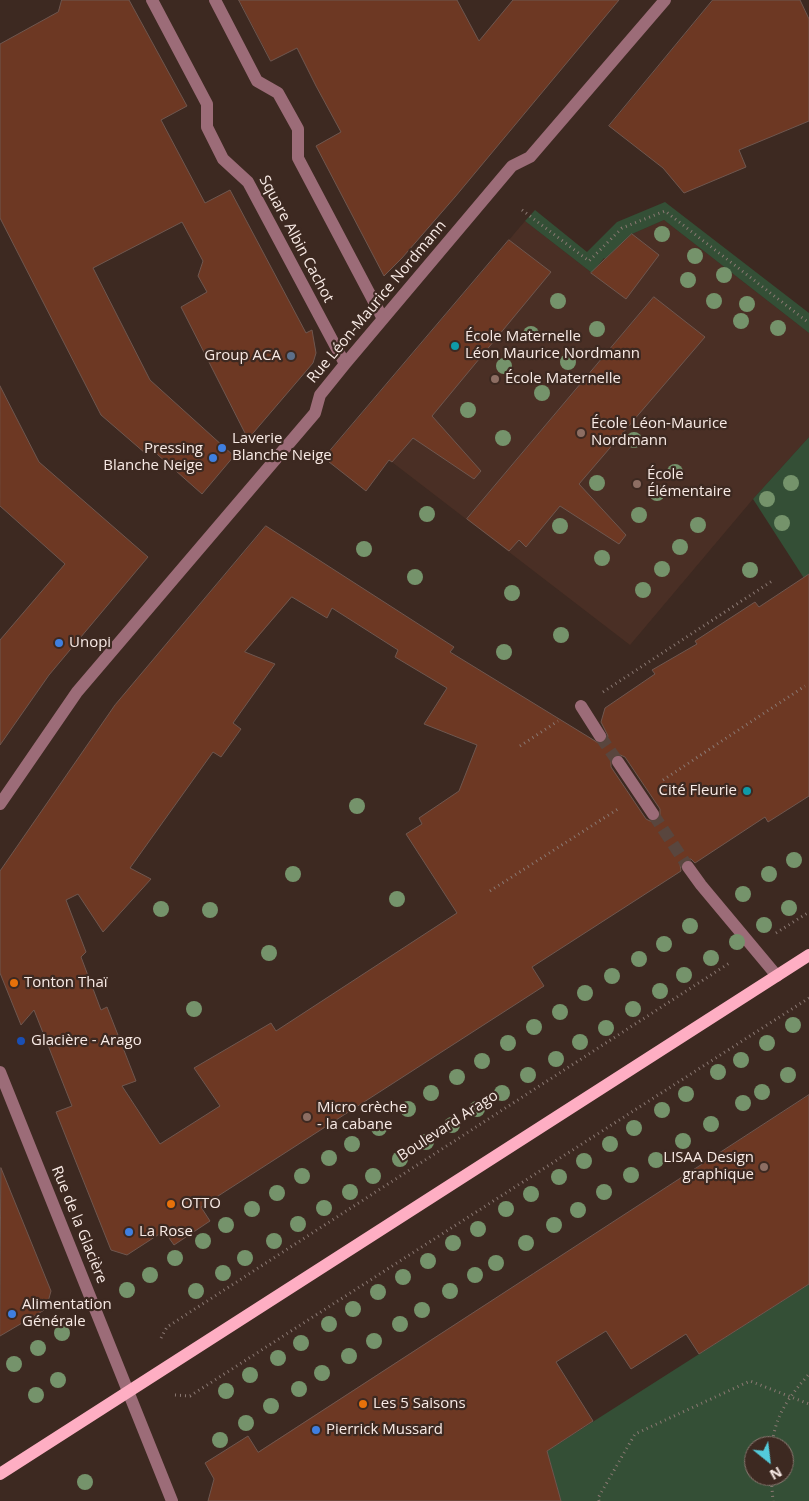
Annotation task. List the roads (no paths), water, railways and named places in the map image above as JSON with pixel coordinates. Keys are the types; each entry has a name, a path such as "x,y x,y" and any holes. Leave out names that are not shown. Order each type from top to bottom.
{"main road":[{"path":"0,1474 809,955"}],"street":[{"name":"Square Albin Cachot","path":"152,0 207,104 207,126 223,159 248,182 345,364"},
{"path":"215,0 257,81 278,93 298,130 298,158 382,319"},
{"name":"Rue Léon-Maurice Nordmann","path":"0,804 77,692 315,413 320,395 382,319 512,166 530,157 665,0"},
{"path":"580,706 600,736"},
{"path":"618,762 653,814"},
{"path":"688,867 777,976"},
{"name":"Rue de la Glacière","path":"0,1072 172,1501"}],"tunnel":[{"path":"600,736 618,762"},
{"path":"653,814 688,867"}],"place":[{"name":"École Maternelle Léon Maurice Nordmann","path":"455,346"},
{"name":"Group ACA","path":"291,356"},
{"name":"École Maternelle","path":"495,379"},
{"name":"École Léon-Maurice Nordmann","path":"581,433"},
{"name":"Laverie Blanche Neige","path":"222,448"},
{"name":"Pressing Blanche Neige","path":"213,458"},
{"name":"École Élémentaire","path":"637,484"},
{"name":"Unopi","path":"59,643"},
{"name":"Cité Fleurie","path":"747,791"},
{"name":"Tonton Thaï","path":"14,983"},
{"name":"Glacière - Arago","path":"21,1041"},
{"name":"Micro crèche - la cabane","path":"307,1117"},
{"name":"LISAA Design graphique","path":"764,1167"},
{"name":"OTTO","path":"171,1204"},
{"name":"La Rose","path":"129,1232"},
{"name":"Alimentation Générale","path":"12,1314"},
{"name":"Les 5 Saisons","path":"363,1404"},
{"name":"Pierrick Mussard","path":"316,1430"}]}
